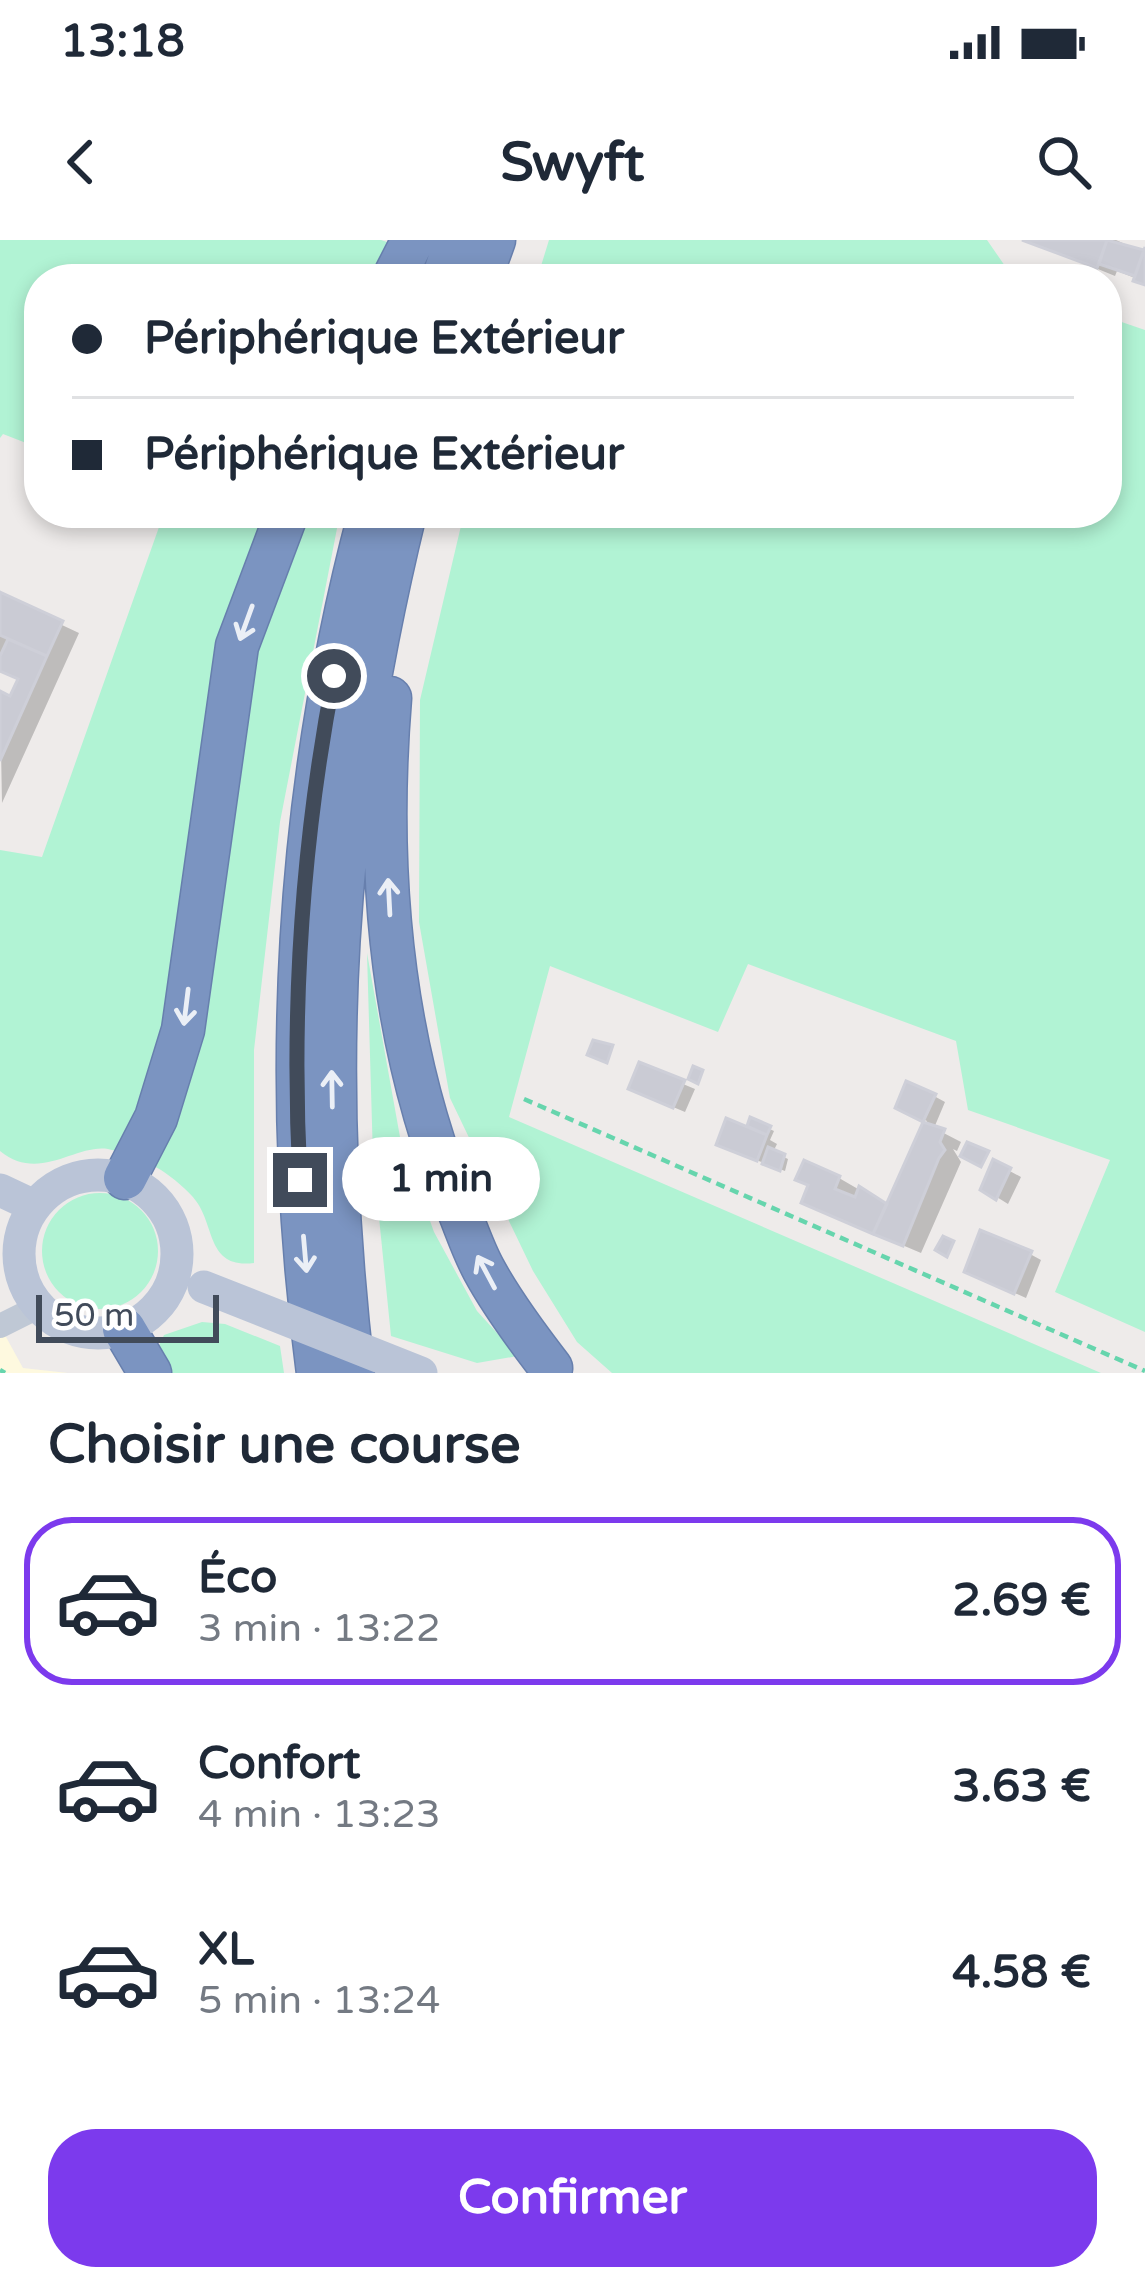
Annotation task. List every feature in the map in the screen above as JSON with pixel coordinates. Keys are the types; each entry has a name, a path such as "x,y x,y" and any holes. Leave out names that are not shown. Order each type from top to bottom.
{"highway":[{"path":"125,1178 156,1118 183,1030 237,646 281,528"},
{"path":"318,1373 298,1147 299,968 324,730 366,528"},
{"path":"353,1373 334,1150 333,992 349,806 401,528"},
{"path":"388,582 401,621 386,749 390,928 399,1006 434,1151 482,1267 553,1372"},
{"path":"124,1329 150,1373"}],"street":[{"path":"190,1281 124,1329 101,1334 78,1331 56,1322 38,1307 24,1283 18,1257 22,1230 34,1206 53,1188 77,1177 125,1178 150,1194 167,1214 190,1281 421,1373"},
{"path":"0,1190 34,1206"},
{"path":"0,1326 38,1307"}],"path":[{"path":"524,1099 1145,1371"}],"shaded area":[{"path":"0,1326 23,1368 68,1373 0,1373"}],"green space":[{"path":"0,240 381,240 423,254 419,264 24,264 24,442 3,434 0,438"},
{"path":"549,240 987,240 1004,264 542,264"},
{"path":"1122,322 1145,330 1145,1332 1055,1292 1110,1160 968,1110 956,1041 748,964 718,1032 550,966 509,1117 1101,1373 612,1373 577,1342 533,1271 450,1098 419,922 420,700 460,528 1122,528"},
{"path":"159,528 337,528 280,822 254,1050 254,1263 239,1263 220,1253 193,1197 142,1161 114,1150 95,1149 29,1163 0,1151 0,850 42,857"},
{"path":"367,953 400,1137 434,1232 477,1311 518,1356 477,1363 391,1336 373,1158"},
{"path":"100,1193 122,1197 141,1210 154,1229 158,1251 154,1273 141,1292 122,1305 100,1309 78,1305 59,1292 46,1273 42,1251 46,1229 59,1210 78,1197"},
{"path":"202,1322 225,1324 280,1346 284,1373 172,1373 158,1348 164,1335"}],"building":[{"path":"1022,240 1107,240 1098,264 1086,264"},
{"path":"1107,240 1144,250 1135,276 1122,272 1122,264 1099,264"},
{"path":"1145,247 1145,285 1133,281"},
{"path":"0,592 63,621 47,656 0,635"},
{"path":"8,639 47,656 0,761 0,691 10,696 18,679 0,671 0,656"},
{"path":"593,1040 613,1045 607,1063 587,1055"},
{"path":"639,1062 685,1080 673,1108 628,1089"},
{"path":"693,1066 703,1070 698,1084 688,1079"},
{"path":"906,1081 936,1094 923,1122 895,1108"},
{"path":"750,1117 771,1126 767,1135 747,1126"},
{"path":"726,1118 767,1135 757,1161 716,1145"},
{"path":"923,1122 945,1129 940,1142 945,1150 903,1246 873,1234"},
{"path":"967,1142 989,1151 981,1167 960,1156"},
{"path":"768,1147 785,1154 780,1171 762,1164"},
{"path":"993,1159 1011,1168 996,1200 980,1190"},
{"path":"804,1160 840,1176 835,1189 855,1197 859,1186 887,1204 873,1234 801,1203 808,1185 795,1180"},
{"path":"980,1230 1032,1251 1014,1294 964,1272"},
{"path":"943,1236 954,1241 947,1257 935,1250"}],"route":[{"path":"300,1180 299,968 314,799 334,676"}]}
